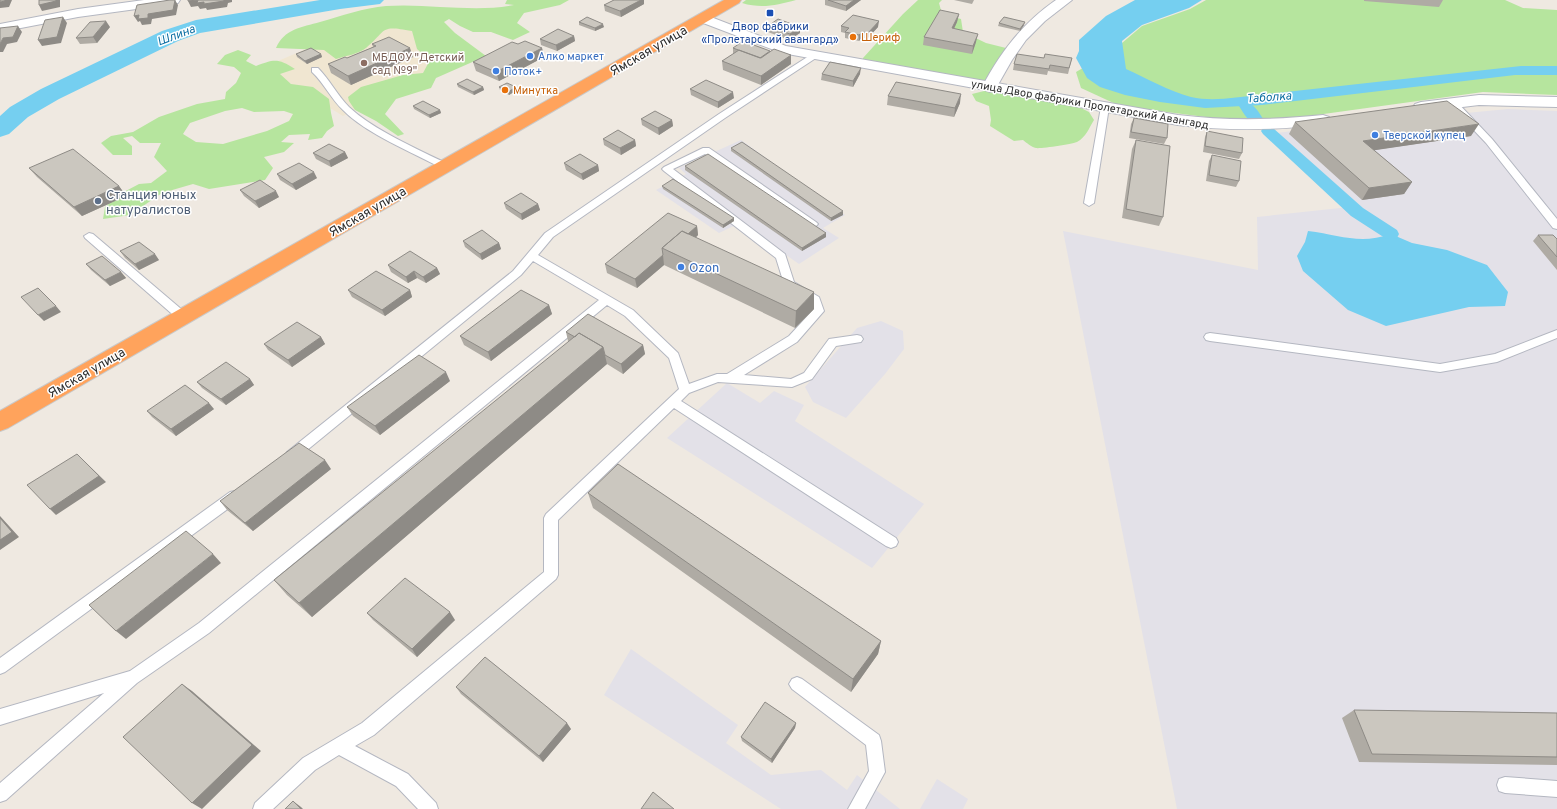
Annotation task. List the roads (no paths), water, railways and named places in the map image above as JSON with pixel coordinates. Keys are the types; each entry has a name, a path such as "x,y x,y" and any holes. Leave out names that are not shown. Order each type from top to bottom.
{"highway":[{"name":"Ямская улица","path":"0,422 734,0"}],"street":[{"path":"0,28 78,14 173,0"},
{"path":"990,87 1015,42 1034,24 1065,0"},
{"name":"улица Двор фабрики Пролетарский Авангард","path":"703,18 782,49 815,56 1212,125 1280,125 1338,118"},
{"path":"1407,109 1452,102 1501,100 1557,102"}],"lane":[{"path":"282,462 517,273 548,235 690,138 815,56"},
{"path":"315,70 350,112 394,140 446,166"},
{"path":"1452,102 1489,141 1557,226"},
{"path":"1089,203 1105,107"},
{"path":"690,138 813,224"},
{"path":"706,150 667,169 781,256 789,284 815,300 819,311 793,339 730,379"},
{"path":"89,236 183,317"},
{"path":"532,256 629,313 674,356 685,390"},
{"path":"0,794 134,677 204,628 606,300"},
{"path":"1210,337 1440,368 1497,358 1557,334"},
{"path":"260,809 309,764 368,729 551,575 551,518 685,390 717,378 792,383 808,376 833,342 857,340"},
{"path":"674,402 891,542"},
{"path":"0,667 244,490"},
{"path":"0,717 134,677"},
{"path":"797,684 873,741 878,772 856,809"},
{"path":"339,746 402,780 430,809"},
{"path":"1505,785 1557,789"}],"water":[{"name":"Таболка","path":"1135,0 1202,0 1189,8 1142,25 1122,41 1126,69 1167,88 1191,97 1208,99 1234,98 1521,66 1557,66 1557,75 1515,75 1262,105 1205,108 1160,102 1125,95 1100,87 1087,78 1076,58 1079,51 1079,40 1106,16"},
{"path":"1308,231 1360,239 1369,239 1391,234 1412,243 1447,250 1487,265 1508,292 1505,306 1469,307 1386,326 1348,310 1303,271 1297,256 1305,242"}],"waterway":[{"name":"Шлина","path":"0,129 19,112 50,94 170,36 196,27 340,3 373,0"},
{"name":"Таболка","path":"1246,106 1256,119"},
{"path":"1268,131 1357,212 1391,234"}],"place":[{"name":"Двор фабрики «Пролетарский авангард»","path":"770,13"},
{"name":"Шериф","path":"853,37"},
{"name":"Алко маркет","path":"530,56"},
{"name":"МБДОУ \"Детский сад №9\"","path":"364,63"},
{"name":"Поток+","path":"496,71"},
{"name":"Минутка","path":"505,90"},
{"name":"Тверской купец","path":"1375,135"},
{"name":"Станция юных натуралистов","path":"98,201"},
{"name":"Ozon","path":"681,267"}]}
